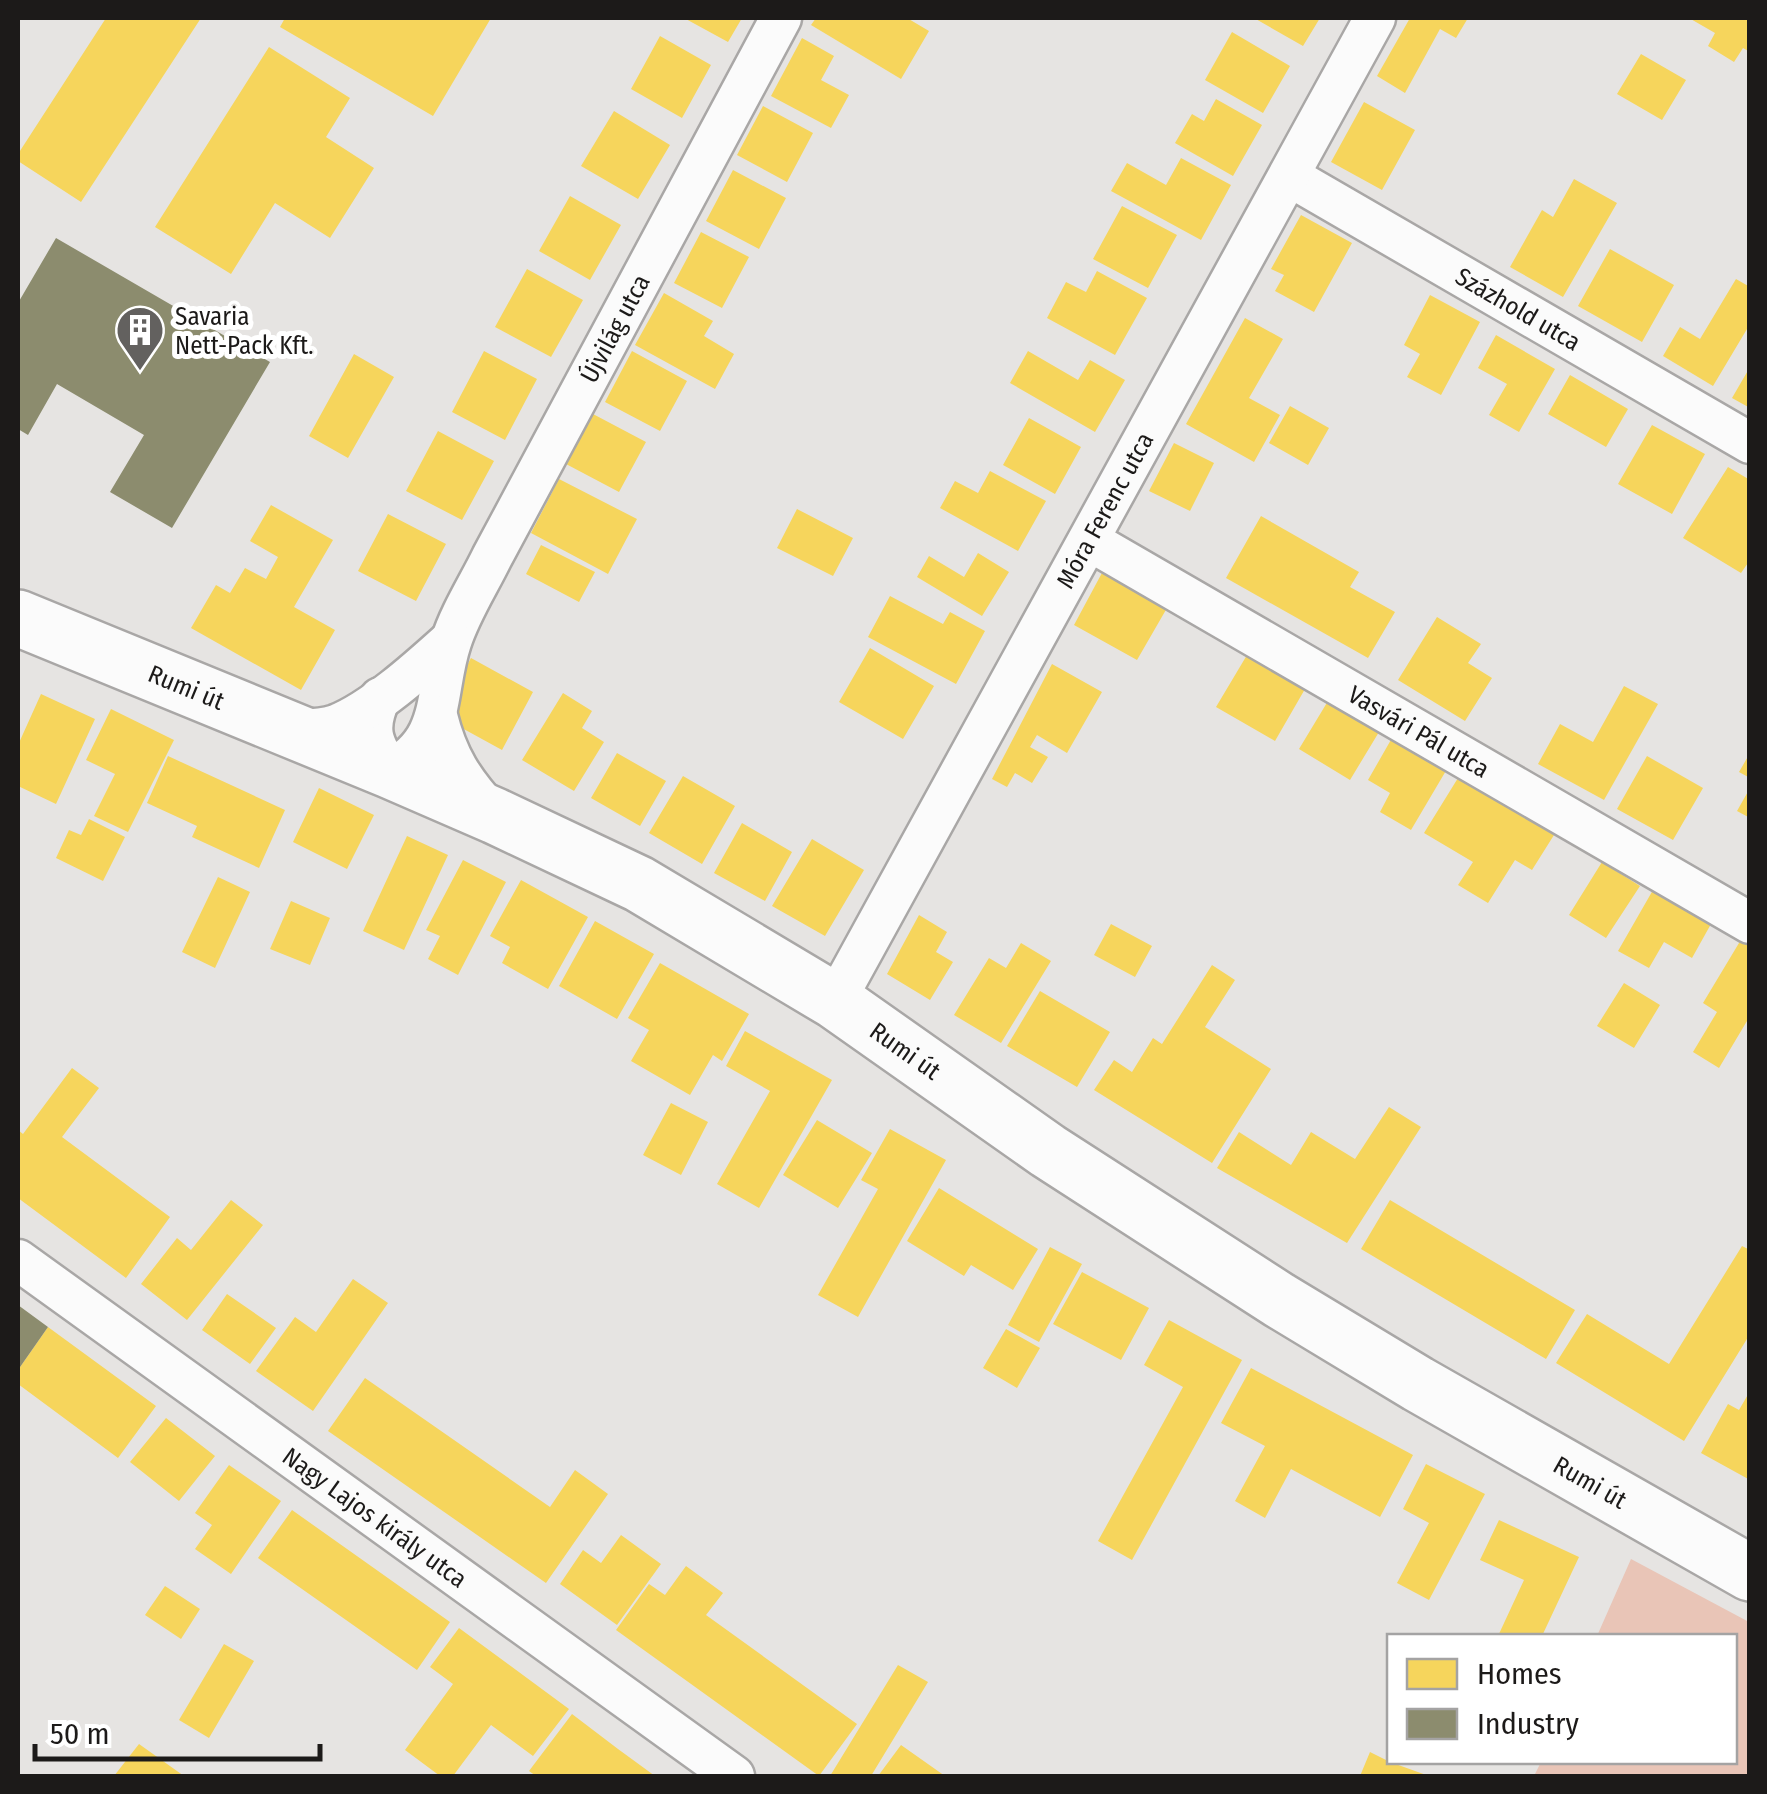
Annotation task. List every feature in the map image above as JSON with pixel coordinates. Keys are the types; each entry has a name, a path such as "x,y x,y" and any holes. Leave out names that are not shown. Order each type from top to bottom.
{"street":[{"name":"Újvilág utca","path":"389,770 406,762 429,735 437,716 451,640 492,556 781,18"},
{"name":"Móra Ferenc utca","path":"835,1001 1375,18"},
{"name":"Százhold utca","path":"1289,176 1750,442"},
{"name":"Vasvári Pál utca","path":"1090,540 1750,922"},
{"name":"Rumi út","path":"18,618 389,770 640,884 835,1001 1048,1152 1280,1300 1418,1384 1750,1572"},
{"name":"Újvilág utca","path":"285,728 311,730 356,715 451,640"},
{"path":"380,698 371,733 389,770"},
{"name":"Újvilág utca","path":"437,716 454,764 495,816"},
{"name":"Nagy Lajos király utca","path":"18,1260 734,1776"}],"shaded area":[{"path":"1631,1559 1749,1622 1749,1776 1534,1776 1540,1764 1737,1764 1737,1634 1598,1634"}],"building: Homes":[{"path":"106,18 201,18 81,202 18,161 18,154"},
{"path":"285,18 491,18 433,116 280,27"},
{"path":"684,18 742,18 728,42"},
{"path":"816,18 907,18 929,31 901,79 811,25"},
{"path":"1254,18 1320,18 1303,46"},
{"path":"1410,18 1468,18 1456,38 1440,29 1405,93 1377,76"},
{"path":"1689,18 1750,18 1750,52 1743,48 1734,62 1708,46 1715,33"},
{"path":"1232,32 1290,66 1263,113 1205,80"},
{"path":"660,36 711,65 682,118 631,89"},
{"path":"802,38 834,56 821,80 849,95 831,128 771,96"},
{"path":"269,47 350,98 326,137 374,168 330,238 275,203 231,274 155,227"},
{"path":"1641,54 1686,80 1662,120 1617,94"},
{"path":"1216,99 1262,125 1233,176 1175,143 1192,114 1204,121"},
{"path":"1364,102 1415,130 1382,190 1331,162"},
{"path":"763,106 813,133 787,182 737,155"},
{"path":"614,111 670,145 638,199 581,166"},
{"path":"1181,158 1231,185 1201,240 1111,191 1127,163 1166,185"},
{"path":"733,170 786,198 759,249 706,221"},
{"path":"1574,179 1617,203 1563,297 1510,267 1542,210 1553,217"},
{"path":"570,196 621,225 590,280 539,251"},
{"path":"1122,206 1177,235 1148,288 1093,259"},
{"path":"1301,215 1352,243 1314,312 1275,291 1284,275 1271,269"},
{"path":"701,232 749,257 722,308 674,283"},
{"path":"1610,249 1674,285 1642,342 1578,306"},
{"path":"527,269 583,300 551,357 495,327"},
{"path":"1097,271 1147,298 1115,355 1047,318 1066,282 1086,292"},
{"path":"1736,279 1750,287 1750,324 1713,386 1663,356 1680,327 1700,339"},
{"path":"664,293 713,321 704,336 734,354 715,389 635,345"},
{"path":"1430,295 1480,322 1441,395 1407,377 1420,354 1404,345"},
{"path":"1245,318 1283,339 1249,398 1280,415 1254,462 1186,424"},
{"path":"1496,335 1555,369 1519,432 1489,415 1507,384 1478,368"},
{"path":"484,351 537,379 505,440 452,412"},
{"path":"632,351 687,381 660,431 605,402"},
{"path":"1028,351 1078,380 1090,360 1125,380 1095,432 1010,383"},
{"path":"354,354 394,377 348,458 309,436"},
{"path":"1750,367 1750,408 1732,398"},
{"path":"1570,375 1628,409 1606,447 1548,414"},
{"path":"1290,406 1329,428 1308,465 1269,443"},
{"path":"593,414 646,442 619,492 566,464"},
{"path":"1029,418 1081,447 1055,494 1003,465"},
{"path":"1652,425 1705,454 1672,514 1618,484"},
{"path":"438,431 494,461 462,520 406,491"},
{"path":"1174,443 1214,463 1190,511 1149,491"},
{"path":"1728,467 1750,480 1750,560 1741,573 1683,538"},
{"path":"990,471 1046,501 1018,551 940,508 955,481 978,493"},
{"path":"559,479 637,519 608,574 531,533"},
{"path":"271,505 333,540 294,607 335,630 301,690 191,628 216,585 230,593 245,568 266,579 278,557 250,541"},
{"path":"797,509 853,538 833,576 777,548"},
{"path":"388,514 446,544 416,601 358,571"},
{"path":"1261,516 1359,572 1350,587 1395,612 1368,658 1226,578"},
{"path":"541,545 595,572 579,602 526,574"},
{"path":"978,553 1009,572 982,616 917,577 929,556 964,577"},
{"path":"1103,571 1167,608 1137,660 1074,625"},
{"path":"890,596 943,624 950,612 985,631 956,684 868,637"},
{"path":"1437,617 1481,644 1468,663 1492,678 1465,721 1398,680"},
{"path":"870,648 934,686 903,739 839,702"},
{"path":"1247,655 1305,689 1275,741 1216,707"},
{"path":"471,658 533,692 502,750 440,716"},
{"path":"1052,664 1102,692 1067,753 1037,735 1030,747 1048,757 1032,783 1015,773 1007,787 992,779"},
{"path":"1624,686 1658,704 1604,800 1538,764 1560,724 1593,742"},
{"path":"563,693 592,711 582,728 604,742 574,791 522,760"},
{"path":"41,694 95,719 56,804 18,786 18,745"},
{"path":"1328,701 1379,732 1350,780 1299,749"},
{"path":"111,709 174,740 128,832 94,816 115,774 86,760"},
{"path":"1392,738 1447,769 1411,830 1380,812 1390,793 1368,780"},
{"path":"617,753 666,781 640,826 591,798"},
{"path":"1750,753 1750,778 1739,772"},
{"path":"168,756 285,810 259,868 192,837 197,826 147,803"},
{"path":"1647,756 1703,788 1673,840 1617,809"},
{"path":"683,776 735,806 702,864 649,833"},
{"path":"1458,778 1554,835 1532,870 1515,860 1488,903 1458,885 1473,862 1424,833"},
{"path":"319,788 374,815 347,869 293,842"},
{"path":"1750,788 1750,818 1737,811"},
{"path":"89,819 125,837 103,881 56,858 69,830 81,835"},
{"path":"742,823 792,852 765,901 714,873"},
{"path":"407,836 448,855 404,950 363,931"},
{"path":"812,839 864,870 825,936 772,906"},
{"path":"463,860 506,882 458,975 428,959 440,936 426,930"},
{"path":"1602,862 1640,886 1606,938 1569,915"},
{"path":"218,877 250,892 215,968 182,952"},
{"path":"521,880 588,917 548,989 502,963 510,947 490,936"},
{"path":"1653,890 1711,924 1692,958 1664,942 1649,968 1618,951"},
{"path":"291,901 330,918 310,965 270,949"},
{"path":"919,915 947,932 936,952 953,962 930,1000 887,974"},
{"path":"595,921 654,954 617,1019 559,986"},
{"path":"1111,924 1152,946 1135,977 1094,955"},
{"path":"1742,938 1750,943 1750,1016 1719,1068 1693,1052 1717,1012 1703,1003"},
{"path":"1021,943 1051,961 1001,1043 954,1015 989,958 1006,968"},
{"path":"660,963 749,1014 722,1061 713,1055 690,1095 631,1061 649,1030 628,1018"},
{"path":"1212,965 1235,980 1205,1027 1271,1069 1212,1163 1094,1090 1114,1060 1132,1072 1153,1038 1162,1044"},
{"path":"1624,983 1660,1005 1634,1048 1597,1026"},
{"path":"1040,991 1110,1032 1077,1087 1007,1046"},
{"path":"745,1031 832,1080 759,1208 717,1184 770,1091 726,1066"},
{"path":"72,1068 99,1088 62,1137 170,1217 126,1278 18,1198 18,1130 23,1134"},
{"path":"671,1103 708,1122 681,1175 643,1155"},
{"path":"1389,1107 1421,1127 1347,1243 1217,1168 1239,1132 1291,1165 1311,1132 1355,1159"},
{"path":"817,1120 872,1153 838,1208 783,1175"},
{"path":"890,1129 946,1160 858,1317 818,1295 878,1189 861,1180"},
{"path":"939,1188 1038,1249 1013,1290 971,1265 964,1276 907,1241"},
{"path":"231,1200 263,1225 187,1320 141,1284 177,1238 191,1250"},
{"path":"1390,1200 1575,1310 1546,1359 1361,1249"},
{"path":"1742,1246 1750,1250 1750,1334 1684,1441 1556,1363 1587,1314 1669,1364"},
{"path":"1050,1247 1082,1264 1039,1342 1008,1325"},
{"path":"1082,1272 1149,1308 1121,1360 1053,1324"},
{"path":"353,1279 388,1303 313,1411 256,1371 295,1317 316,1332"},
{"path":"227,1294 276,1328 250,1364 202,1330"},
{"path":"1169,1320 1242,1360 1132,1560 1098,1541 1183,1387 1144,1365"},
{"path":"48,1327 156,1406 118,1458 18,1384 18,1370"},
{"path":"1006,1329 1040,1348 1017,1388 983,1368"},
{"path":"1251,1368 1413,1455 1380,1517 1291,1469 1265,1518 1235,1501 1265,1446 1221,1423"},
{"path":"365,1378 550,1507 575,1470 608,1494 546,1583 328,1431"},
{"path":"1750,1391 1750,1480 1701,1453 1728,1404 1739,1410"},
{"path":"166,1418 215,1456 179,1501 130,1462"},
{"path":"1426,1464 1485,1494 1429,1600 1397,1583 1429,1523 1403,1509"},
{"path":"229,1465 281,1501 231,1574 195,1549 212,1525 195,1513"},
{"path":"292,1510 450,1622 417,1670 258,1558"},
{"path":"1499,1520 1579,1557 1543,1634 1499,1634 1524,1580 1480,1560"},
{"path":"621,1535 661,1564 617,1625 560,1584 583,1550 601,1563"},
{"path":"686,1566 723,1593 706,1615 857,1724 819,1776 616,1630 649,1584 665,1595"},
{"path":"165,1586 200,1609 181,1639 145,1615"},
{"path":"459,1628 569,1709 533,1756 491,1725 453,1776 440,1776 405,1750 453,1684 430,1667"},
{"path":"224,1644 254,1661 209,1738 179,1720"},
{"path":"898,1665 928,1682 871,1776 830,1776"},
{"path":"572,1714 655,1776 536,1776 529,1771"},
{"path":"139,1744 184,1776 114,1776"},
{"path":"901,1745 945,1776 878,1776"},
{"path":"1370,1752 1387,1764 1429,1776 1360,1776"}],"building: Industry":[{"name":"Savaria Nett-Pack Kft.","path":"56,238 270,362 172,528 110,492 144,435 57,384 28,435 18,429 18,303"},
{"path":"18,1305 48,1327 18,1370"}],"place":[{"name":"Savaria Nett-Pack Kft.","path":"140,372"}]}
